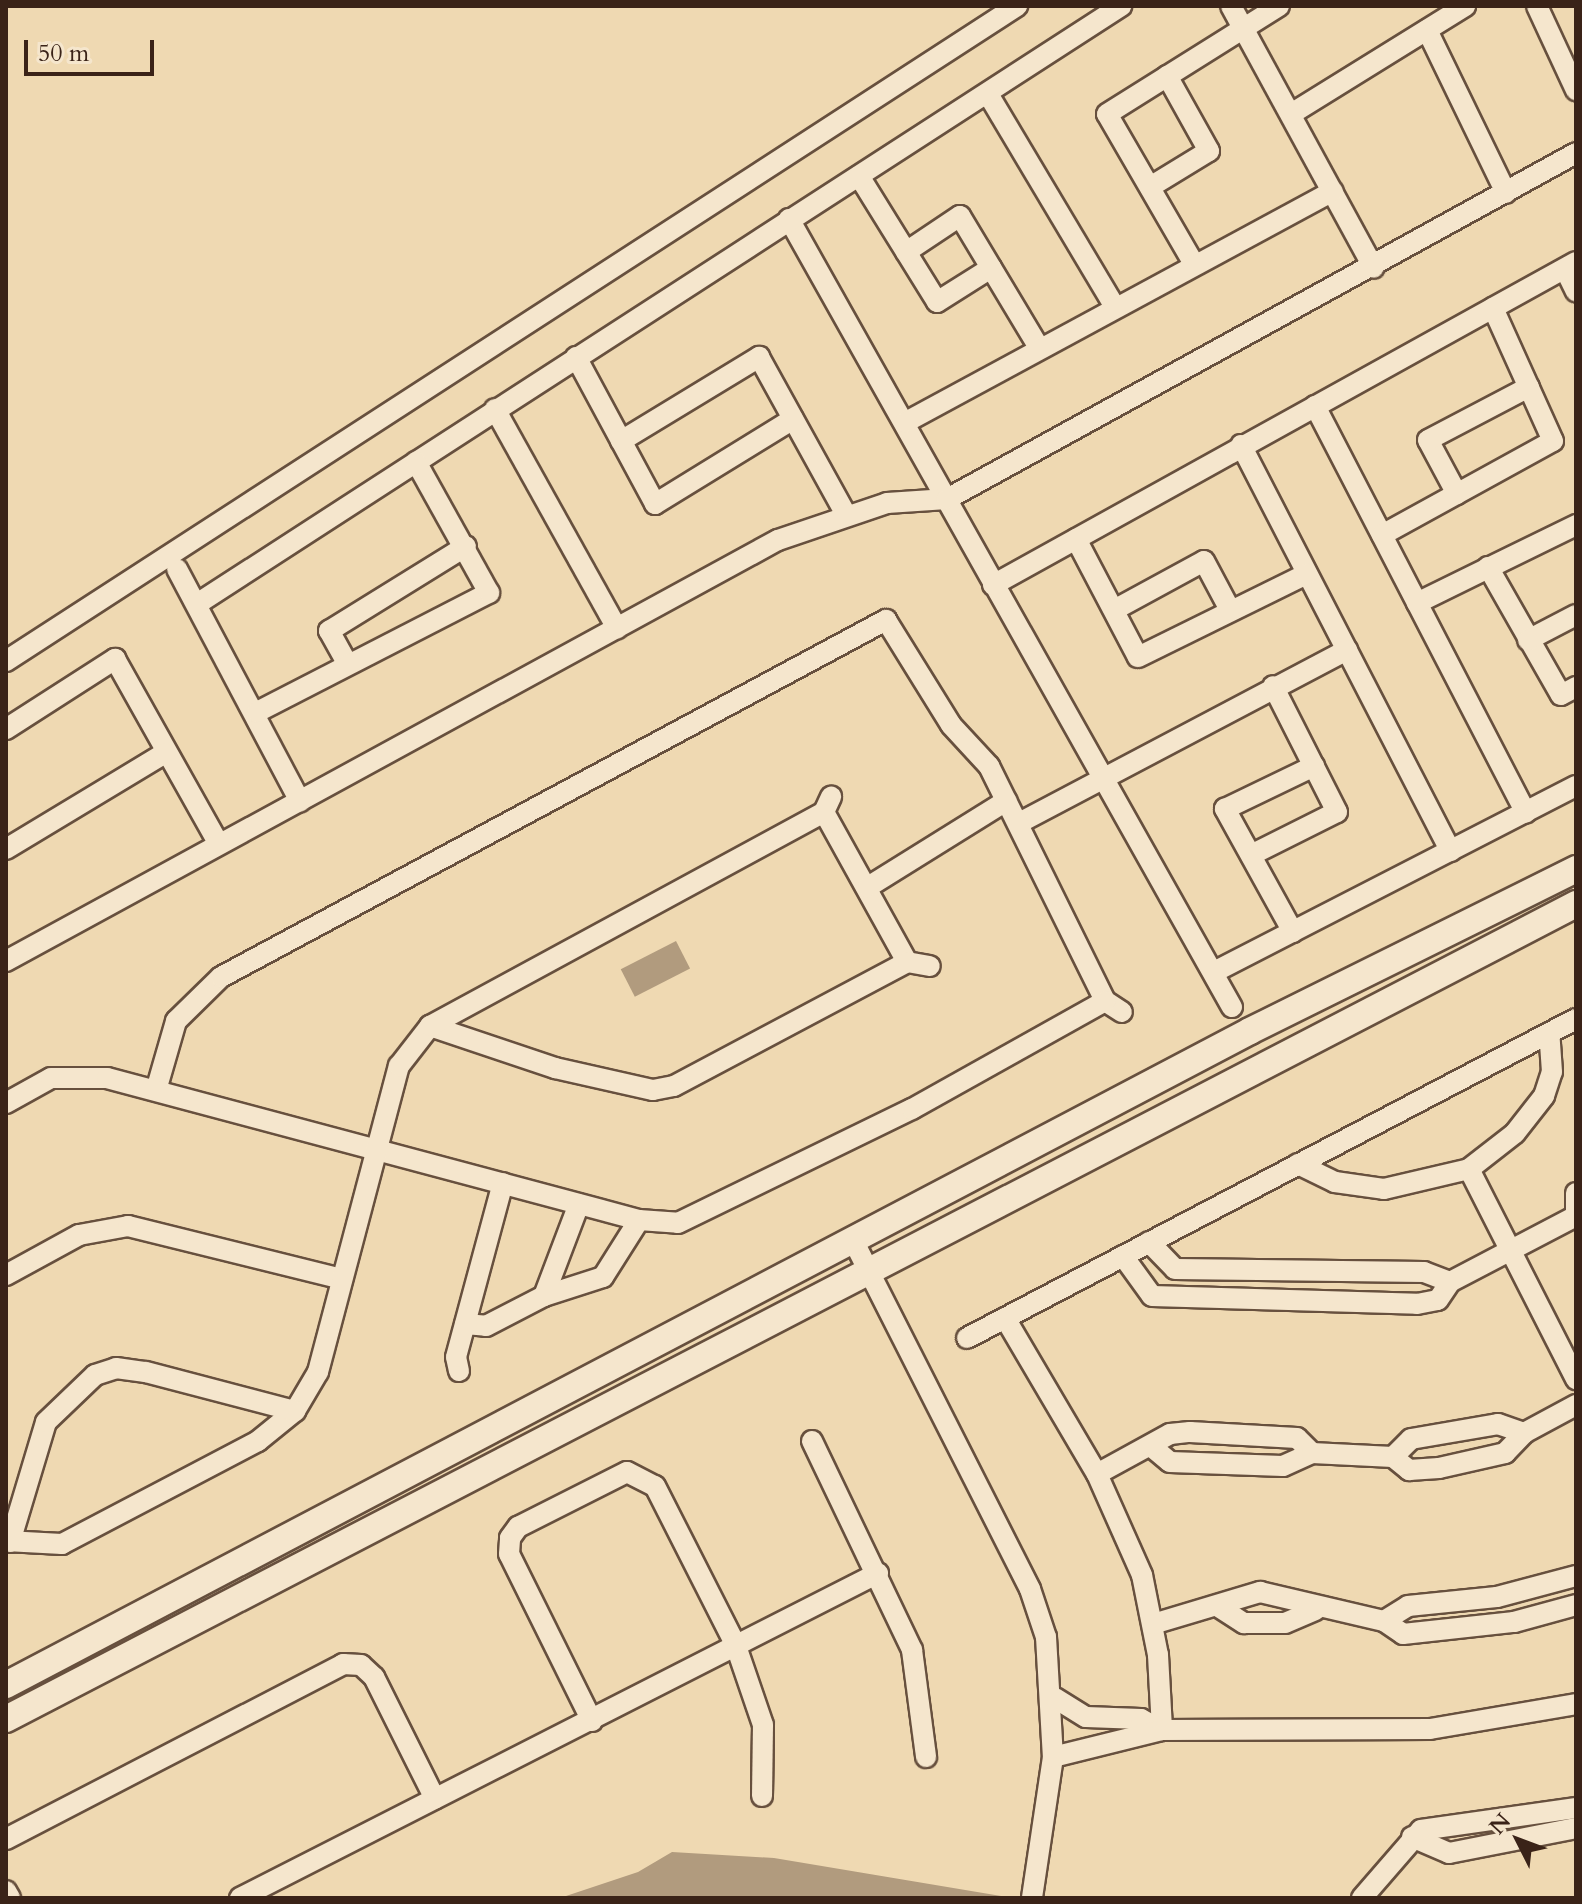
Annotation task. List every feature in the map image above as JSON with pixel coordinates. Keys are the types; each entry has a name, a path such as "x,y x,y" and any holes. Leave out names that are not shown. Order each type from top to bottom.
{"street":[{"path":"6,661 1017,6"},
{"path":"197,604 1121,6"},
{"path":"1231,6 1374,268"},
{"path":"1194,264 1107,114 1279,6"},
{"path":"1291,114 1465,6"},
{"path":"1537,6 1576,90"},
{"path":"1427,30 1506,193"},
{"path":"1150,187 1209,151 1167,76"},
{"path":"988,94 1115,307"},
{"path":"6,961 778,540 845,513 947,499 1374,268 1576,153"},
{"path":"859,176 937,302 991,268"},
{"path":"906,422 1038,346 1333,191"},
{"path":"906,252 960,216 1038,346"},
{"path":"789,219 906,422 993,585 1105,776 1232,1007"},
{"path":"993,585 1241,445 1571,266 1576,292"},
{"path":"1382,535 1553,441 1493,308"},
{"path":"576,357 655,504 793,419"},
{"path":"621,441 759,357 845,513"},
{"path":"1457,494 1428,440 1529,387"},
{"path":"1315,406 1526,813"},
{"path":"495,409 617,628"},
{"path":"1241,445 1451,851"},
{"path":"257,712 347,663 489,593 466,546 416,462"},
{"path":"1417,603 1576,525"},
{"path":"1076,539 1138,657 1307,574"},
{"path":"347,663 329,631 466,546"},
{"path":"1114,610 1204,561 1230,610"},
{"path":"1488,567 1561,695 1576,687"},
{"path":"177,569 257,712 300,801"},
{"path":"1528,640 1576,615"},
{"path":"6,1103 51,1078 157,1087 639,1220 697,1219 1113,1007 1019,823 886,620 221,977 176,1021 157,1087"},
{"path":"1019,823 1273,686 1347,650"},
{"path":"6,729 115,659 165,753 219,844"},
{"path":"1251,855 1337,812 1273,686"},
{"path":"6,849 165,753"},
{"path":"1293,932 1225,809 1314,766"},
{"path":"1214,972 1576,786"},
{"path":"868,887 1006,801"},
{"path":"295,1411 146,1372 116,1368 95,1375 46,1422 8,1541 62,1544 258,1441 295,1411 318,1372 399,1066 430,1026 828,805 907,962"},
{"path":"6,1685 855,1244 1250,1031 1576,869"},
{"path":"6,1719 870,1274 1576,904"},
{"path":"430,1026 555,1068 653,1090 674,1086 907,962 930,966"},
{"path":"967,1338 1576,1019"},
{"path":"1298,1164 1335,1182 1384,1189 1469,1169 1515,1133 1544,1096 1552,1072 1549,1033"},
{"path":"1469,1169 1576,1379"},
{"path":"459,1371 465,1324 503,1183"},
{"path":"1123,1256 1152,1296 1417,1304 1438,1300 1450,1282 1576,1214 1576,1193"},
{"path":"544,1296 579,1204"},
{"path":"465,1324 486,1326 544,1296 603,1277 639,1220"},
{"path":"6,1275 79,1235 128,1226 342,1279"},
{"path":"1149,1242 1175,1269 1424,1272 1450,1282"},
{"path":"855,1244 1030,1589 1055,1698 1053,1757 1032,1898"},
{"path":"1005,1318 1097,1474 1142,1575 1153,1624 1162,1730"},
{"path":"1152,1447 1170,1462 1283,1466 1312,1453 1393,1457 1409,1470 1478,1461 1514,1447 1524,1433 1576,1405"},
{"path":"1393,1457 1411,1439 1498,1424 1524,1433"},
{"path":"1097,1474 1152,1447 1170,1434 1190,1432 1297,1438 1312,1453"},
{"path":"812,1441 878,1573 920,1680 926,1757"},
{"path":"592,1721 509,1554 518,1527 627,1472 643,1476 736,1646 763,1725 762,1796"},
{"path":"240,1898 878,1573"},
{"path":"1384,1621 1408,1606 1497,1597 1576,1576"},
{"path":"1153,1624 1219,1607 1238,1593 1260,1592 1292,1595 1315,1610 1384,1621 1403,1634 1436,1632 1576,1605"},
{"path":"1219,1607 1244,1623 1285,1623 1315,1610"},
{"path":"6,1839 343,1664 361,1665 374,1677 435,1799"},
{"path":"1055,1698 1086,1717 1141,1719 1162,1730"},
{"path":"1053,1757 1162,1730 1430,1729 1576,1704"},
{"path":"1362,1898 1412,1837 1576,1808"},
{"path":"1412,1837 1449,1853 1576,1828"},
{"path":"6,1891 10,1898"}],"shaded area":[{"path":"676,941 690,969 635,997 621,969"},
{"path":"672,1852 774,1858 1013,1898 560,1898 638,1872"}]}
